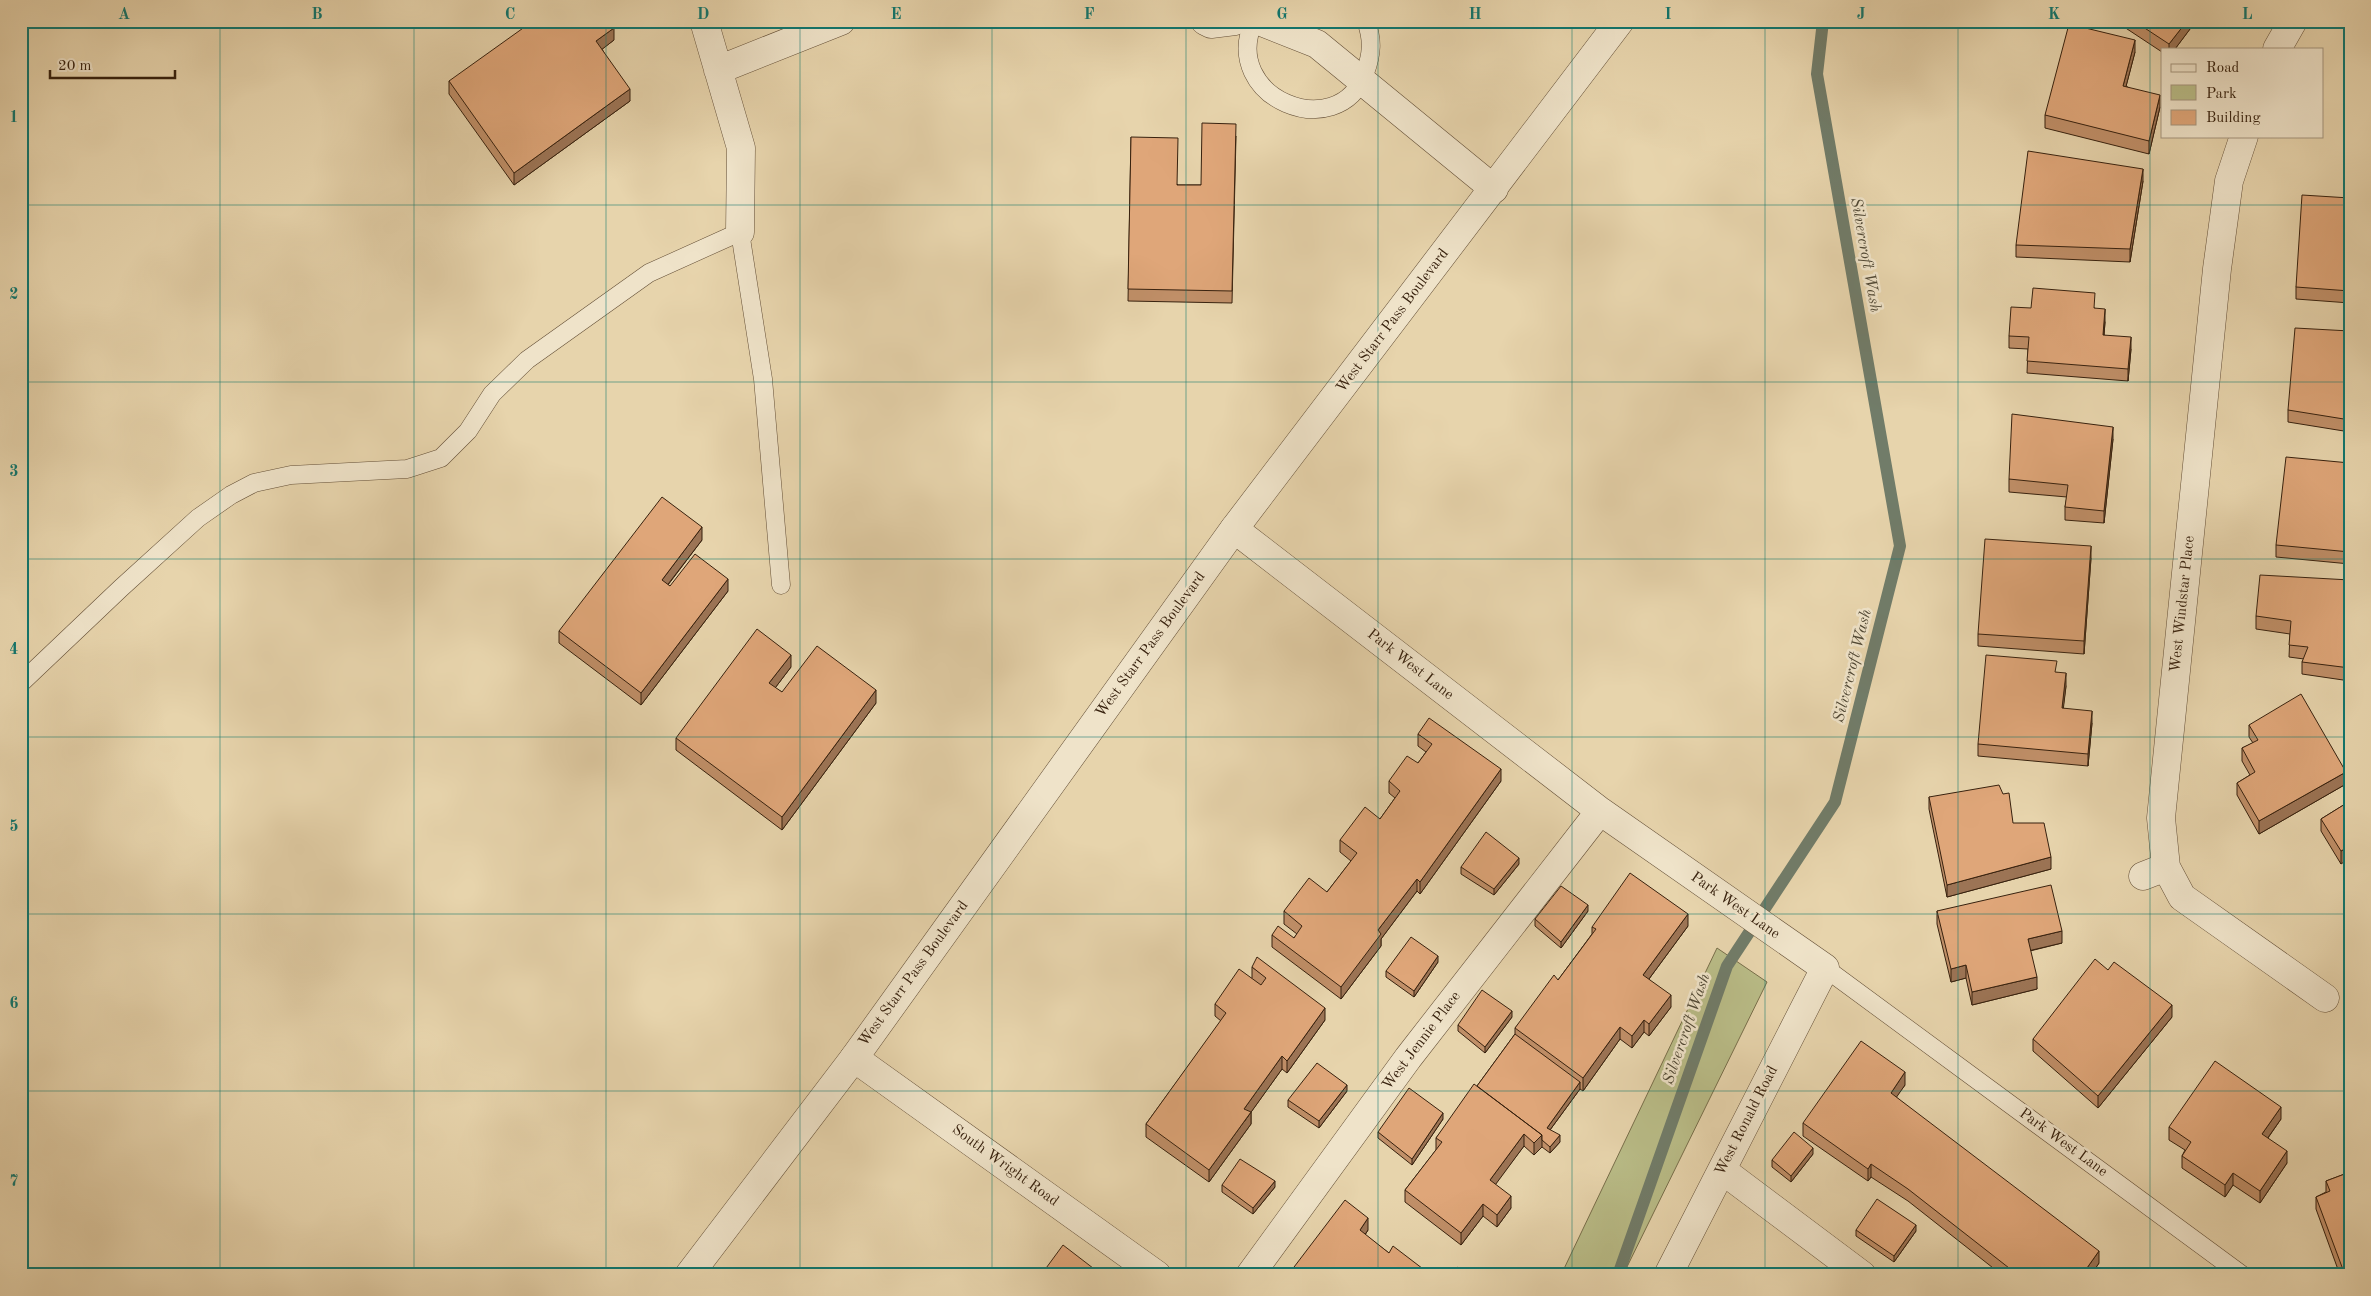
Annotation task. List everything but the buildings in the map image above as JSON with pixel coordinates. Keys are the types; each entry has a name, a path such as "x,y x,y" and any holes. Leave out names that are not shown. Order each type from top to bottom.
{"street":[{"path":"704,21 741,148 740,232"},
{"path":"718,70 841,21"},
{"path":"1205,21 1210,24 1236,21"},
{"path":"1260,21 1317,44 1494,189"},
{"name":"West Starr Pass Boulevard","path":"689,1275 854,1058 1234,529 1620,21"},
{"path":"2278,48 2293,21"},
{"name":"West Windstar Place","path":"2243,138 2229,181 2217,268 2154,872 2182,897 2325,998"},
{"name":"Park West Lane","path":"1234,529 1600,811 1825,968"},
{"name":"West Jennie Place","path":"1250,1275 1408,1058 1600,811"},
{"name":"West Ronald Road","path":"1668,1275 1825,968"},
{"name":"South Wright Road","path":"854,1058 1157,1275"},
{"path":"1722,1170 1862,1275"}],"lane":[{"path":"1254,21 1247,49 1251,69 1261,86 1277,100 1295,108 1315,109 1335,104 1352,93 1363,80 1371,57 1372,36 1366,21"},
{"path":"21,683 184,531 231,495 254,483 291,475 407,469 441,458 468,432 492,394 528,360 649,273 740,232 763,379 781,585"},
{"name":"Park West Lane","path":"1825,968 2242,1275"}],"green space":[{"path":"1717,948 1767,982 1623,1275 1561,1275"}],"waterway":[{"name":"Silvercroft Wash","path":"1618,1275 1727,966 1835,802 1900,546 1817,74 1823,21"}]}
